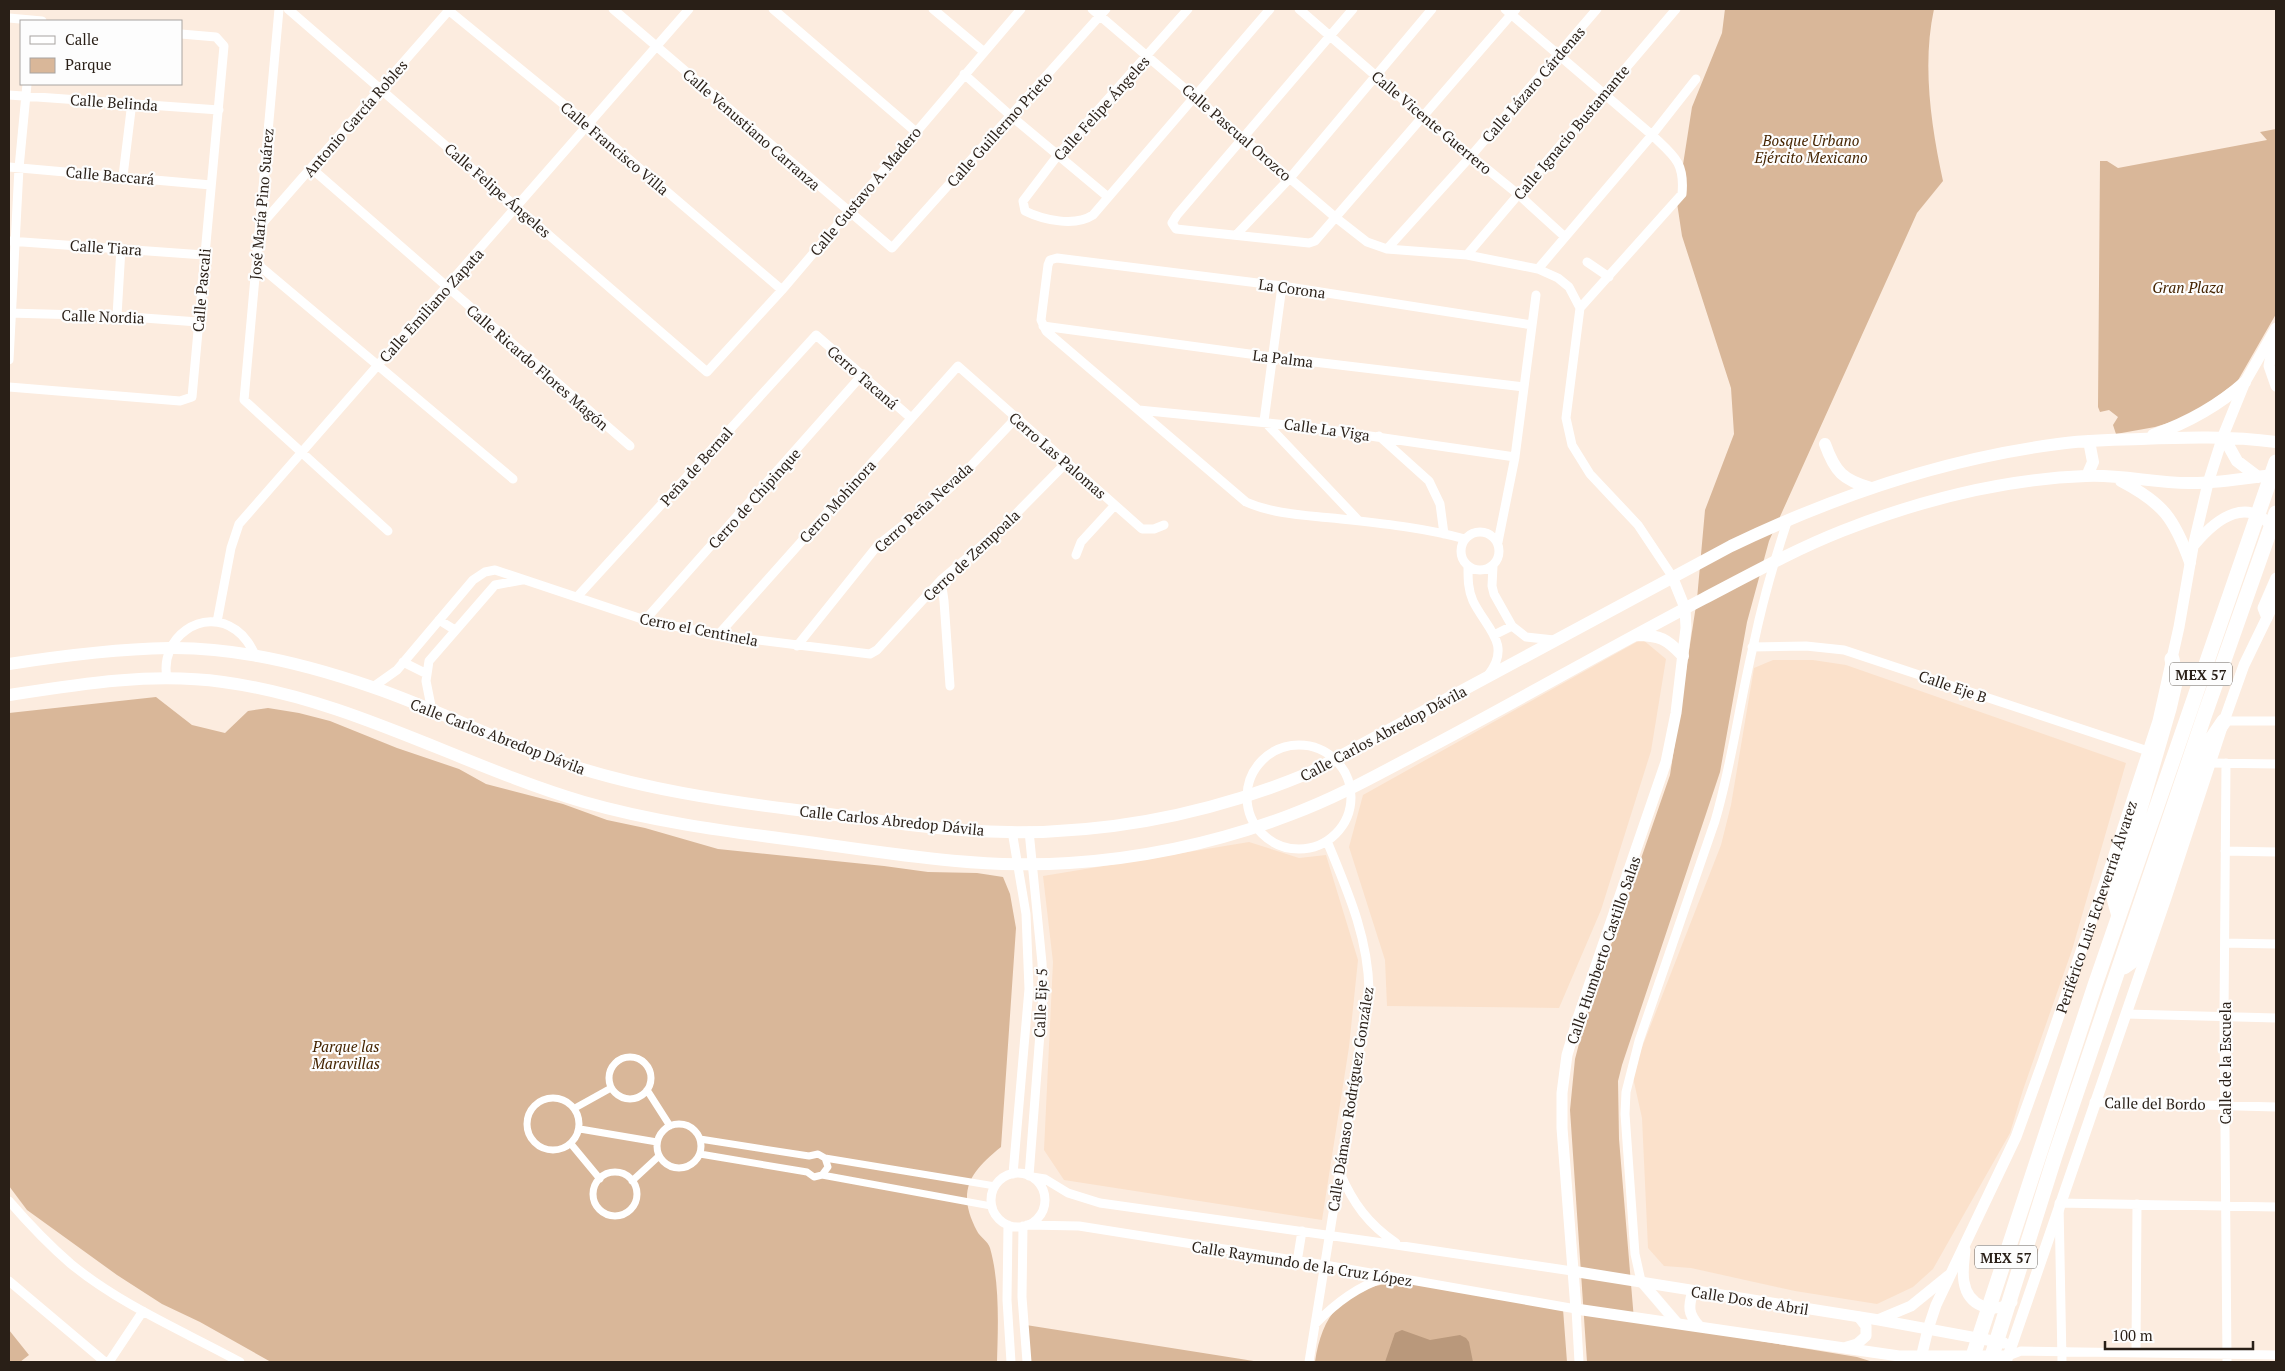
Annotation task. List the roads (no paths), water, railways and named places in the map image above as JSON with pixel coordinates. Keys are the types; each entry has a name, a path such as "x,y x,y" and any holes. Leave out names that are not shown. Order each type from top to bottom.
{"highway":[{"name":"Periférico Luis Echeverría Álvarez","path":"1971,1362 2215,632 2276,462"},
{"name":"MEX 57","path":"1990,1362 2055,1156 2146,893 2205,714 2276,513"},
{"path":"2119,916 2114,898 2169,709 2176,678 2172,659"},
{"path":"2119,971 2131,962 2137,952 2209,743 2224,721"}],"main road":[{"path":"2143,439 2193,418 2223,402 2245,382"},
{"name":"Calle Carlos Abredop Dávila","path":"9,664 43,658 169,648 256,657 308,668 373,687 546,757 620,780 701,797 912,825 964,830 1075,831 1126,826 1172,817 1285,783 1336,760 1672,576 1789,518 1871,488 1958,462 2012,451 2089,441 2223,436 2276,442"},
{"path":"2223,436 2237,461 2258,477"},
{"path":"2088,476 2094,462 2089,441"},
{"path":"1825,444 1836,469 1844,478 1871,488"},
{"name":"Calle Carlos Abredop Dávila","path":"9,695 75,685 167,678 222,682 313,702 371,720 496,773 588,803 631,813 708,828 897,855 1017,864 1108,859 1167,851 1255,827 1291,815 1350,789 1455,734 1631,635 1774,562 1846,530 1934,502 2003,486 2088,476 2112,476 2154,482 2208,483 2276,475"},
{"path":"2112,476 2148,495 2158,504 2173,522 2190,562"},
{"path":"1631,635 1661,637 1672,644 1683,656"}],"street":[{"name":"José María Pino Suárez","path":"278,9 244,400 302,453"},
{"name":"Calle Felipe Ángeles","path":"288,9 707,372"},
{"name":"Antonio García Robles","path":"260,226 448,9"},
{"name":"Calle Francisco Villa","path":"448,9 589,125 782,290"},
{"name":"Calle Venustiano Carranza","path":"613,9 892,248"},
{"name":"Calle Emiliano Zapata","path":"217,622 231,548 239,524 689,9"},
{"path":"773,9 916,132"},
{"path":"933,9 983,52"},
{"name":"Calle Gustavo A. Madero","path":"707,372 782,290 1021,9"},
{"name":"Calle Pascual Orozco","path":"1092,9 1103,12 1147,56 1334,217 1368,242 1387,249 1467,255 1538,269 1558,278 1569,287 1580,308"},
{"name":"Calle Felipe Ángeles","path":"1108,196 1093,215 1079,221 1048,219 1025,211 1023,201 1058,155 1188,9"},
{"path":"964,74 1011,116 1108,196 1270,9"},
{"name":"Calle Vicente Guerrero","path":"1300,9 1331,34 1422,116 1519,195 1565,236"},
{"path":"1352,9 1173,219 1173,227 1180,230 1237,234 1309,243 1317,240 1334,217 1511,11 1558,55 1652,136 1680,164 1682,194 1580,308 1566,418 1572,445 1590,474 1638,525 1672,576"},
{"path":"1237,234 1290,178 1432,9"},
{"name":"Calle Lázaro Cárdenas","path":"1387,249 1471,156 1598,9"},
{"name":"Calle Ignacio Bustamante","path":"1467,255 1676,9"},
{"name":"Calle Guillermo Prieto","path":"892,248 1103,12"},
{"path":"9,18 27,20"},
{"name":"Calle Pascali","path":"9,387 188,400 195,391 198,322 219,110 223,43 216,37 182,34"},
{"path":"1538,269 1652,136 1696,79"},
{"path":"9,360 12,241 27,85"},
{"name":"Calle Belinda","path":"9,95 132,102 219,110"},
{"path":"123,176 132,102"},
{"name":"Calle Baccará","path":"9,167 211,185"},
{"name":"Calle Ricardo Flores Magón","path":"311,168 630,446"},
{"name":"Calle Tiara","path":"12,241 204,255"},
{"path":"117,316 121,248"},
{"name":"La Corona","path":"1043,326 1041,320 1048,265 1050,260 1056,258 1282,286 1532,325"},
{"path":"1587,262 1609,277"},
{"path":"256,263 513,478"},
{"path":"1282,286 1264,421 1359,521"},
{"path":"1468,567 1482,571 1493,566 1500,556 1498,542 1515,456 1536,295"},
{"name":"Calle Nordia","path":"10,313 117,316 198,322"},
{"path":"1043,326 1053,337 1246,502 1259,508 1286,514 1359,521 1444,534 1464,540"},
{"name":"La Palma","path":"1043,326 1272,357 1524,387"},
{"path":"2276,329 2269,366 2276,386"},
{"name":"Periférico Luis Echeverría Álvarez","path":"1921,1359 1928,1329 1951,1273 2022,1122 2148,751 2172,659 2193,547 2208,483 2223,436 2245,382 2276,329"},
{"name":"Cerro Tacaná","path":"816,335 910,418"},
{"name":"Peña de Bernal","path":"577,596 816,335"},
{"name":"Cerro Mohinora","path":"718,635 958,366"},
{"name":"Cerro Las Palomas","path":"958,366 1142,529 1154,529 1164,525"},
{"name":"Cerro de Chipinque","path":"645,620 862,375"},
{"name":"Calle La Viga","path":"1139,410 1264,421 1515,456"},
{"name":"Cerro Peña Nevada","path":"797,646 878,545 950,488 1016,419"},
{"path":"1378,436 1429,481 1440,504 1444,534"},
{"path":"302,453 388,531"},
{"name":"Cerro de Zempoala","path":"877,650 941,580 1000,530 1066,462"},
{"path":"1076,556 1082,542 1115,505"},
{"path":"2193,547 2221,518 2233,514 2247,512 2260,516 2276,533"},
{"path":"1677,1323 1641,1281 1635,1254 1625,1114 1626,1092 1639,1041 1716,821 1726,785 1752,647 1774,562 1789,518"},
{"path":"1486,678 1498,658 1499,647 1494,635 1473,601 1468,587 1468,567 1461,554 1464,540 1477,532 1485,532 1492,535 1498,542"},
{"path":"1493,566 1492,586 1512,626 1526,637 1557,640"},
{"name":"Cerro el Centinela","path":"439,620 473,580 485,572 495,570 645,620 718,635 797,646 860,654 870,654 877,650"},
{"name":"Calle Humberto Castillo Salas","path":"1579,1362 1562,1128 1562,1093 1567,1055 1578,1018 1666,762 1683,656 1685,608 1672,576"},
{"path":"2267,618 2263,608 2276,578"},
{"path":"432,711 426,682 429,661 495,584 524,579"},
{"path":"941,580 950,686"},
{"path":"2012,1353 2034,1276 2126,1014 2224,721 2244,665 2276,598"},
{"path":"373,687 397,670 439,620 455,630"},
{"path":"167,678 165,668 169,648 181,633 198,624 217,622 235,628 248,641 256,657"},
{"path":"1494,635 1512,626"},
{"name":"Calle Eje B","path":"1752,647 1806,646 1844,650 2148,751"},
{"path":"403,662 427,674"},
{"path":"2224,721 2276,721"},
{"path":"1303,745 1315,747 1336,760 1343,768 1350,789 1351,801 1346,818 1336,833 1327,841 1315,846 1289,848 1270,841 1255,827 1248,812 1246,796 1248,784 1256,767 1268,754 1279,748 1303,745"},
{"path":"2210,763 2276,764"},
{"name":"Calle de la Escuela","path":"2226,763 2224,1016 2227,1358"},
{"name":"Calle Eje 5","path":"1012,831 1026,914 1029,989 1013,1174"},
{"name":"Calle Eje 5","path":"1030,831 1043,994 1030,1177"},
{"name":"Calle Dámaso Rodríguez González","path":"1309,1362 1369,990 1369,969 1356,911 1327,841"},
{"path":"2225,850 2276,852"},
{"path":"2225,943 2276,944"},
{"path":"2126,1014 2276,1018"},
{"path":"628,1056 635,1057 647,1064 651,1077 647,1090 636,1098 621,1098 611,1088 608,1074 611,1067 615,1062 628,1056"},
{"path":"575,1108 611,1088"},
{"path":"647,1090 670,1126"},
{"path":"548,1098 565,1100 575,1108 580,1120 580,1129 571,1144 555,1150 546,1150 532,1140 527,1123 533,1107 548,1098"},
{"name":"Calle del Bordo","path":"2094,1102 2276,1107"},
{"path":"684,1124 691,1127 700,1139 700,1154 690,1165 683,1168 669,1166 659,1156 657,1142 664,1130 670,1126 684,1124"},
{"path":"580,1129 657,1142"},
{"path":"700,1139 809,1156 818,1154 825,1158 995,1186"},
{"path":"571,1144 600,1179"},
{"path":"700,1154 807,1172 814,1176 822,1175 992,1206"},
{"path":"632,1181 659,1156"},
{"path":"807,1172 805,1164 809,1156"},
{"path":"822,1175 828,1167 825,1158"},
{"path":"620,1173 632,1181 635,1187 636,1201 627,1212 614,1216 600,1211 593,1198 595,1184 600,1179 606,1175 620,1173"},
{"path":"1340,1173 1351,1198 1363,1215 1380,1232 1398,1244"},
{"path":"1013,1174 1030,1177 1043,1190 1044,1207 1034,1221 1025,1226 1008,1225 995,1214 992,1206 991,1200 995,1186 999,1181 1013,1174"},
{"name":"Calle Raymundo de la Cruz López","path":"1030,1177 1045,1179 1068,1194 1100,1203 1328,1236 1398,1244 1572,1271"},
{"path":"9,1201 28,1223 72,1264 116,1295 240,1362"},
{"path":"2060,1203 2276,1206"},
{"path":"2060,1203 2062,1362"},
{"path":"2136,1353 2137,1204"},
{"path":"1008,1225 1007,1300 1011,1362"},
{"path":"1025,1226 1022,1297 1027,1362"},
{"name":"Calle Raymundo de la Cruz López","path":"1025,1226 1079,1226 1325,1265 1576,1309"},
{"path":"1297,1262 1302,1231"},
{"path":"1965,1244 1964,1282 1970,1298 1984,1308 1996,1309 2020,1297 2034,1276"},
{"name":"Calle Dos de Abril","path":"1572,1271 1928,1329 2012,1353"},
{"path":"1879,1320 1910,1306 1951,1273"},
{"path":"1315,1324 1330,1309 1356,1289 1389,1276"},
{"path":"9,1281 107,1362 143,1311"},
{"path":"1693,1291 1688,1309 1692,1318 1699,1326"},
{"path":"1576,1309 1921,1359 2062,1352 2136,1353 2227,1358 2276,1355"},
{"path":"1846,1347 1857,1344 1866,1336 1866,1326 1859,1317"},
{"path":"1865,1351 1880,1362"}],"park label":[{"name":"Bosque Urbano Ejército Mexicano","path":"1811,148"},
{"name":"Gran Plaza","path":"2188,287"},
{"name":"Parque las Maravillas","path":"346,1054"}]}
